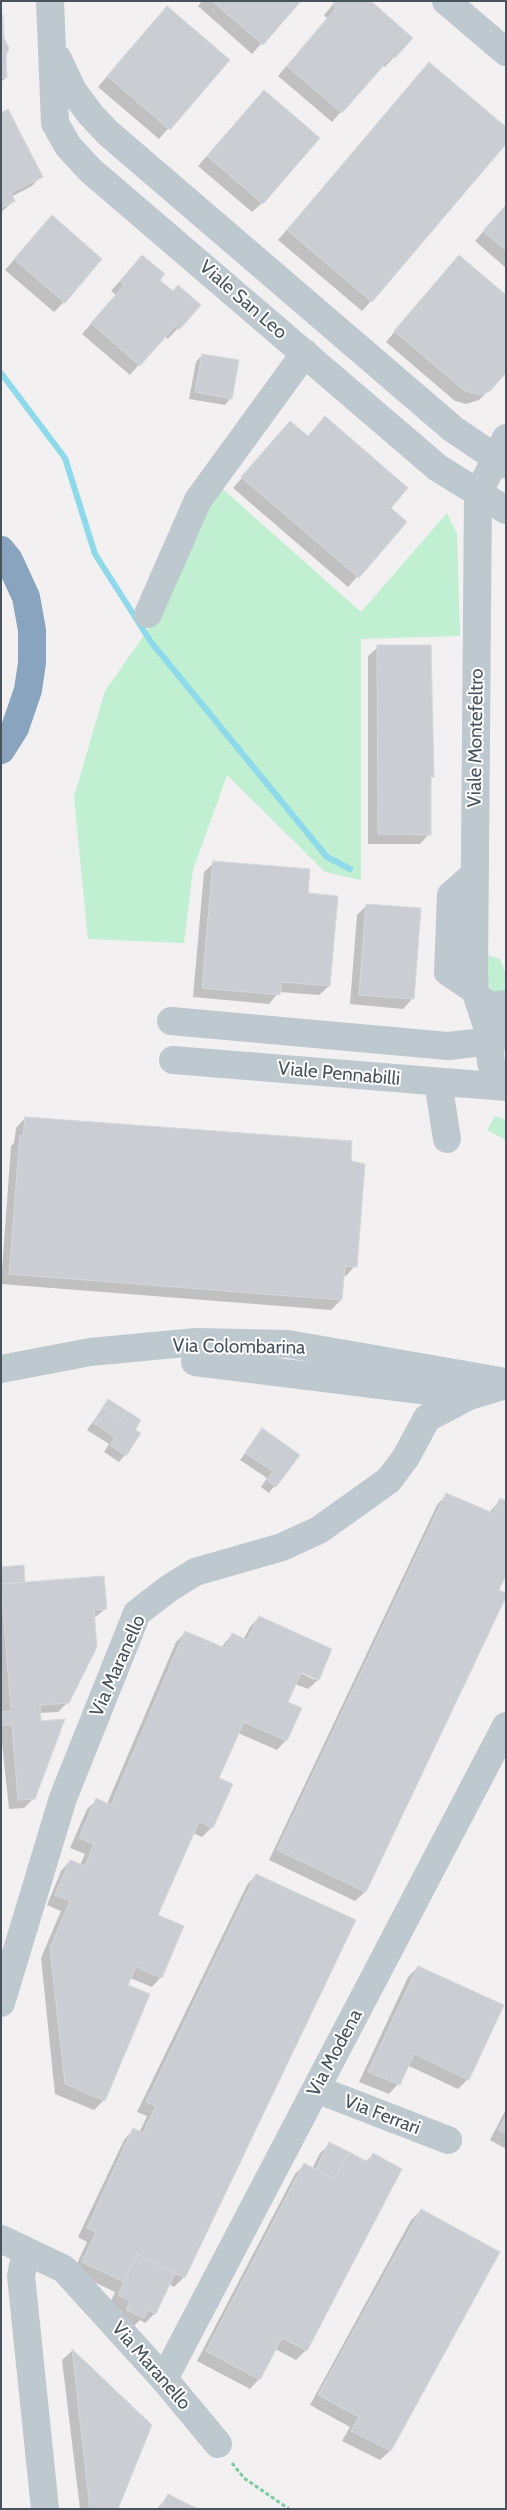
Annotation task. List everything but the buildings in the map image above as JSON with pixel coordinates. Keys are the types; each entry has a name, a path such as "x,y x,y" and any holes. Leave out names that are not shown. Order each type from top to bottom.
{"highway":[{"path":"1,550 9,560 26,597 32,630 32,663 25,700 15,728 1,750"}],"street":[{"name":"Viale San Leo","path":"50,1 57,39 73,91 90,116 453,429 502,454"},
{"path":"446,1 506,52"},
{"name":"Viale San Leo","path":"57,39 56,123 68,146 90,170 438,468 506,510"},
{"path":"148,614 198,500 305,353"},
{"name":"Viale Montefeltro","path":"502,454 478,494 474,874 476,993 499,1032 490,1052 491,1063 496,1074 506,1086"},
{"path":"476,993 490,1006 506,1004"},
{"name":"Viale Pennabilli","path":"171,1021 448,1046 499,1032"},
{"name":"Viale Pennabilli","path":"173,1060 506,1086"},
{"path":"438,1082 447,1139"},
{"name":"Via Colombarina","path":"1,1369 99,1351 196,1342 270,1343 288,1344 506,1383"},
{"name":"Via Colombarina","path":"195,1362 469,1396"},
{"name":"Via Colombarina","path":"427,1418 469,1396 506,1383"},
{"name":"Via Maranello","path":"1,2004 63,1798 137,1613 168,1589 195,1572 282,1547 319,1530 389,1480 406,1457 427,1418"},
{"name":"Via Modena","path":"164,2379 506,1726"},
{"name":"Via Ferrari","path":"316,2089 448,2140"},
{"name":"Via Maranello","path":"1,2239 64,2269 164,2379 218,2444"},
{"path":"26,2251 21,2276 46,2509"}],"path":[{"path":"218,2444 244,2478 289,2509"}],"green space":[{"path":"217,484 361,612 447,513 457,534 460,636 361,639 361,880 325,872 227,775 193,870 184,943 88,939 74,797 105,691 151,625"},
{"path":"483,954 500,959 506,974 506,999 497,1000 487,981"},
{"path":"495,1116 506,1120 506,1140 487,1130"}],"waterway":[{"path":"1,373 65,458 95,554 151,642 327,857 350,869"}]}
